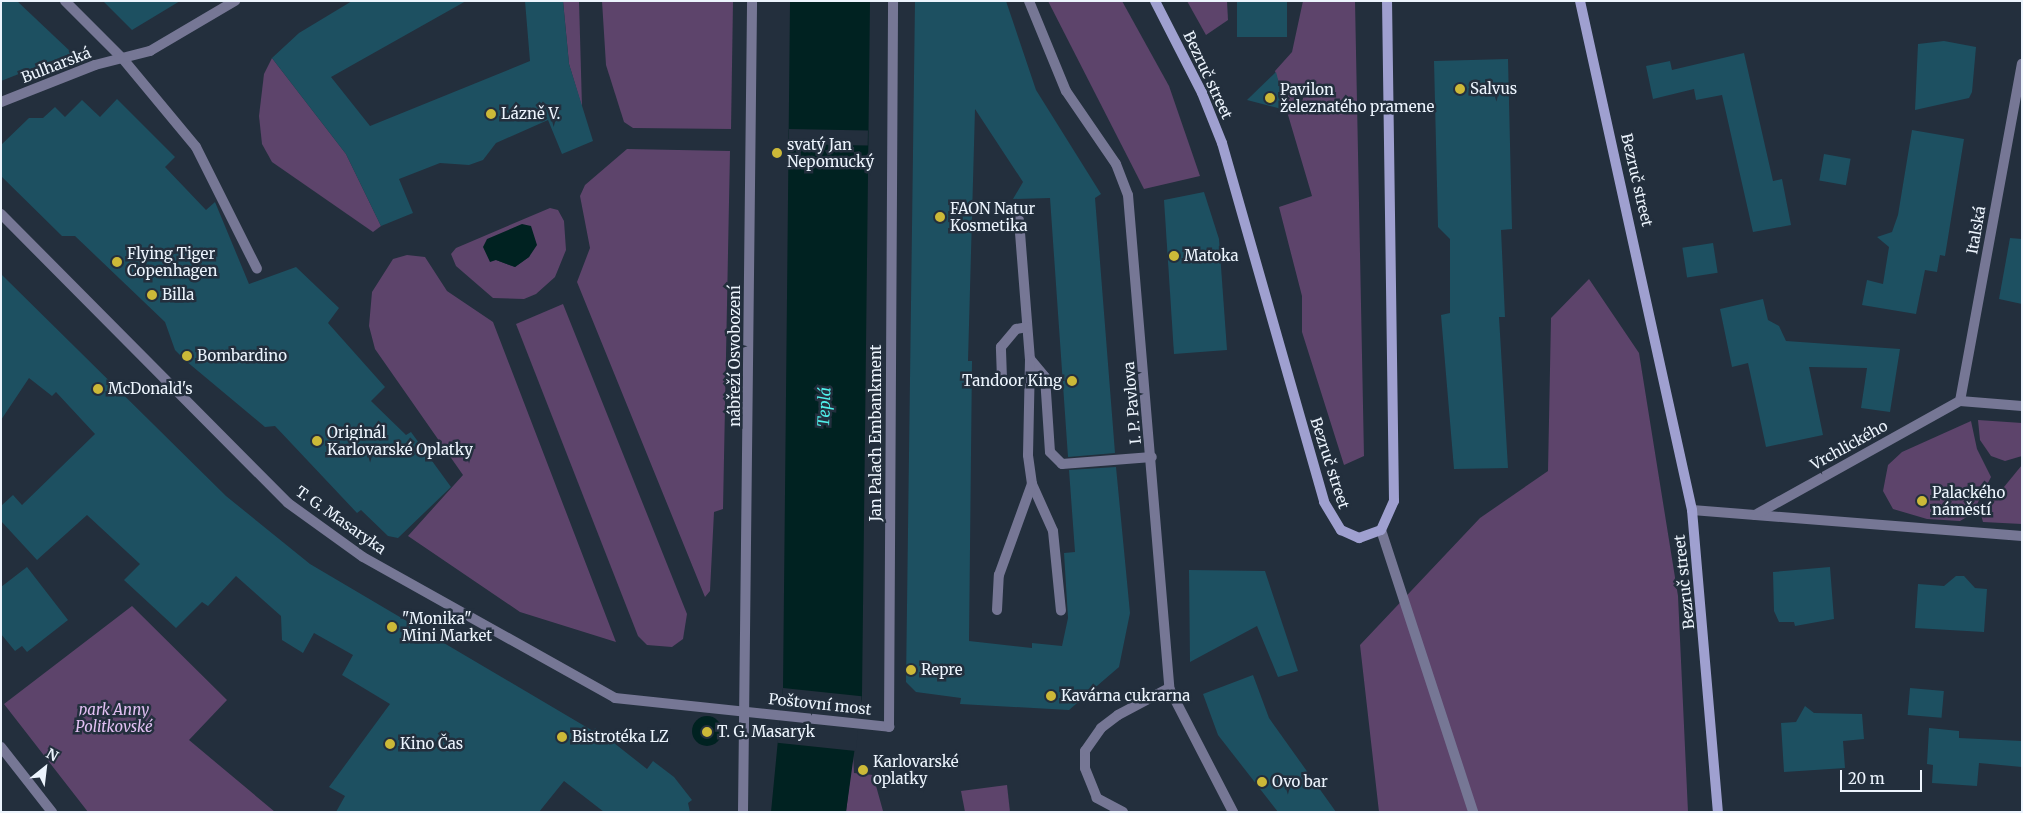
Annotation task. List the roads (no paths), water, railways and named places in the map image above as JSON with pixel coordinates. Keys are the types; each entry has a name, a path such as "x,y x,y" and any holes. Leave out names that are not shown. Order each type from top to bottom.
{"street":[{"name":"Bulharská","path":"65,1 123,59"},
{"name":"Bulharská","path":"1,102 95,65 123,59 150,50 234,1"},
{"name":"nábřeží Osvobození","path":"743,812 746,712 752,1"},
{"name":"Poštovní most","path":"746,712 783,714 889,727 893,1"},
{"name":"I. P. Pavlova","path":"1029,1 1066,91 1116,164 1128,195 1152,457 1169,688 1233,812"},
{"name":"Bezruč street","path":"1155,1 1202,93 1222,143 1328,512 1348,535 1367,537 1381,530"},
{"path":"1387,1 1395,483 1391,516 1381,530 1473,812"},
{"name":"Bezruč street","path":"1580,1 1692,510 1718,812"},
{"path":"123,59 196,147 257,269"},
{"name":"Italská","path":"1960,401 2022,64"},
{"name":"T. G. Masaryka","path":"1,214 288,503 363,557 615,698 746,712"},
{"path":"1019,220 1030,359 1028,454 1032,484 1053,531 1061,611"},
{"path":"1,228 16,231"},
{"path":"1002,379 1001,347 1016,329 1027,327"},
{"path":"1030,359 1045,377 1050,452 1062,464 1152,457"},
{"path":"1960,401 2022,406"},
{"name":"Vrchlického","path":"1755,516 1960,401"},
{"path":"997,610 1000,574 1032,484"},
{"path":"1692,510 2022,536"},
{"path":"1123,812 1098,798 1085,768 1085,751 1101,728 1118,715 1169,688"},
{"path":"1,747 52,812"}],"water":[{"name":"Teplá","path":"790,1 870,1 862,696 846,812 771,812 783,688"},
{"path":"522,224 531,226 537,245 529,257 515,267 496,260 490,262 483,247 487,239"},
{"name":"T. G. Masaryk","path":"707,716 717,721 722,731 717,741 707,746 697,741 692,731 697,721"}],"place":[{"name":"Salvus","path":"1460,89"},
{"name":"Pavilon železnatého pramene","path":"1270,98"},
{"name":"Lázně V.","path":"491,114"},
{"name":"svatý Jan Nepomucký","path":"777,153"},
{"name":"FAON Natur Kosmetika","path":"940,217"},
{"name":"Matoka","path":"1174,256"},
{"name":"Flying Tiger Copenhagen","path":"117,262"},
{"name":"Billa","path":"152,295"},
{"name":"Bombardino","path":"187,356"},
{"name":"Tandoor King","path":"1072,381"},
{"name":"McDonald's","path":"98,389"},
{"name":"Originál Karlovarské Oplatky","path":"317,441"},
{"name":"Palackého náměstí","path":"1922,501"},
{"name":"\"Monika\" Mini Market","path":"392,627"},
{"name":"Repre","path":"911,670"},
{"name":"Kavárna cukrarna","path":"1051,696"},
{"name":"T. G. Masaryk","path":"707,732"},
{"name":"Bistrotéka LZ","path":"562,737"},
{"name":"Kino Čas","path":"390,744"},
{"name":"Karlovarské oplatky","path":"863,770"},
{"name":"Ovo bar","path":"1262,782"}],"park label":[{"name":"park Anny Politkovské","path":"114,718"}]}
